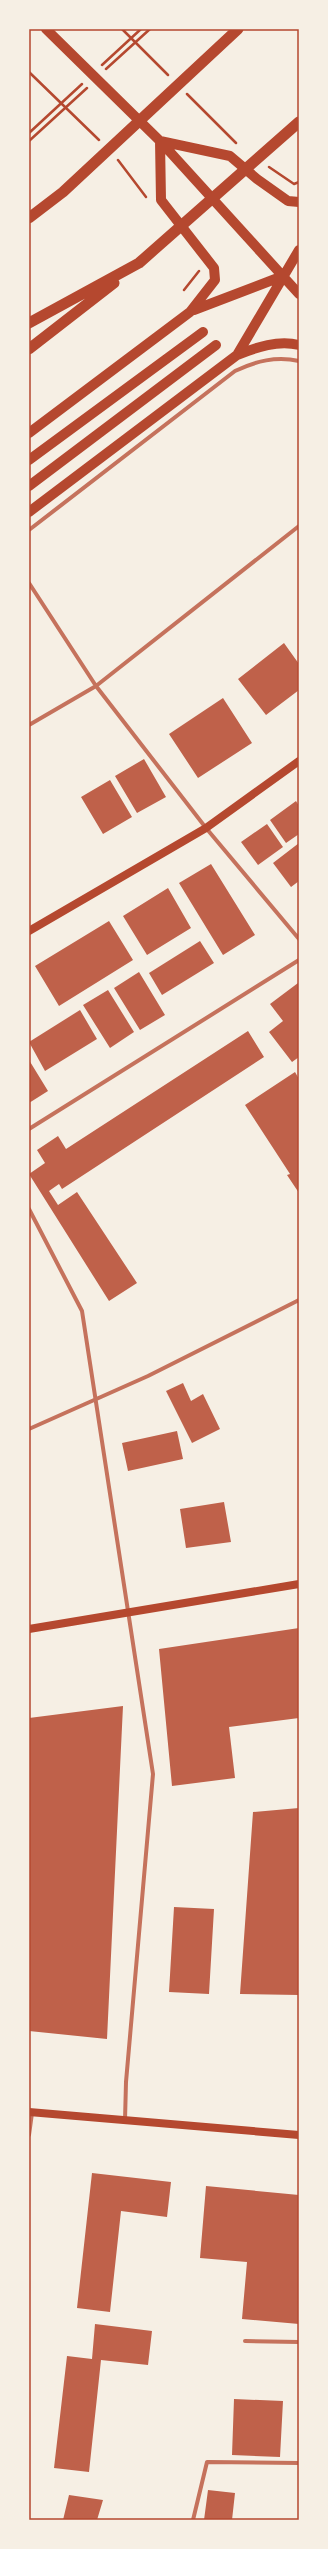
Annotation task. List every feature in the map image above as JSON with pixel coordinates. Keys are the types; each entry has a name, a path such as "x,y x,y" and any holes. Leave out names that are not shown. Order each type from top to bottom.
{"highway":[{"path":"29,218 63,192 238,29"},
{"path":"29,349 139,263 299,122"},
{"path":"29,323 139,263"}],"main road":[{"path":"46,29 160,141 299,294"},
{"path":"160,141 230,156 256,179 288,201 299,202"},
{"path":"29,433 190,312 215,280 214,268 161,200 160,141"},
{"path":"237,355 299,250"},
{"path":"190,312 283,276"},
{"path":"29,460 204,332"},
{"path":"29,512 237,355 259,346 277,344 299,345"},
{"path":"29,486 216,345"},
{"path":"29,931 206,828 299,761"},
{"path":"29,1629 299,1584"},
{"path":"30,2113 299,2135"}],"street":[{"path":"29,530 235,371 249,364 267,359 299,361"},
{"path":"29,725 96,686 299,526"},
{"path":"29,583 96,686 206,828 299,939"},
{"path":"29,1129 299,960"},
{"path":"29,1209 82,1311 153,1774 126,2082 126,2120"},
{"path":"29,1429 95,1400 299,1300"},
{"path":"29,2135 30,2113"},
{"path":"245,2341 299,2342"},
{"path":"193,2520 208,2462 299,2463"}],"path":[{"path":"122,29 171,78"},
{"path":"29,72 103,144"},
{"path":"182,89 237,144"},
{"path":"115,155 148,200"},
{"path":"262,162 294,184 299,182"},
{"path":"184,290 201,269"}],"pier":[{"path":"29,29 88,29 29,80"}],"building":[{"path":"284,643 299,664 299,690 266,715 238,679"},
{"path":"223,698 252,743 198,778 169,734"},
{"path":"144,759 166,797 137,813 115,776"},
{"path":"110,780 132,817 103,834 81,797"},
{"path":"296,801 299,806 299,834 286,843 270,820"},
{"path":"267,824 283,847 258,865 241,842"},
{"path":"299,843 299,881 291,887 273,863"},
{"path":"211,864 255,935 223,955 179,883"},
{"path":"168,888 191,928 147,955 123,916"},
{"path":"109,921 133,960 59,1006 35,966"},
{"path":"200,941 214,963 162,995 149,973"},
{"path":"139,972 165,1015 140,1030 114,988"},
{"path":"298,983 299,1057 292,1062 269,1032 283,1021 270,1004"},
{"path":"108,990 134,1032 110,1048 83,1005"},
{"path":"80,1010 97,1039 45,1071 29,1042"},
{"path":"248,1031 264,1057 62,1189 59,1184 49,1191 58,1205 77,1192 137,1283 109,1301 29,1174 45,1163 37,1150 58,1136 66,1149"},
{"path":"29,1060 48,1091 29,1103"},
{"path":"295,1072 299,1079 299,1193 287,1175 290,1174 245,1105"},
{"path":"183,1383 191,1401 203,1394 220,1429 192,1443 166,1391"},
{"path":"177,1431 183,1459 128,1471 122,1443"},
{"path":"224,1502 231,1542 186,1548 180,1509"},
{"path":"299,1628 299,1718 229,1727 235,1778 172,1786 159,1649"},
{"path":"123,1706 107,2039 29,2031 29,1718"},
{"path":"299,1808 299,1995 240,1994 253,1812"},
{"path":"174,1907 214,1909 209,1994 169,1992"},
{"path":"92,2173 171,2182 167,2217 121,2211 110,2312 77,2308"},
{"path":"206,2186 299,2195 299,2324 242,2319 247,2262 200,2258"},
{"path":"95,2324 152,2331 148,2365 101,2360 89,2472 54,2468 67,2356 92,2359"},
{"path":"234,2399 283,2401 280,2457 232,2455"},
{"path":"208,2490 235,2493 232,2520 204,2520"},
{"path":"69,2495 103,2500 97,2520 63,2520"}]}
